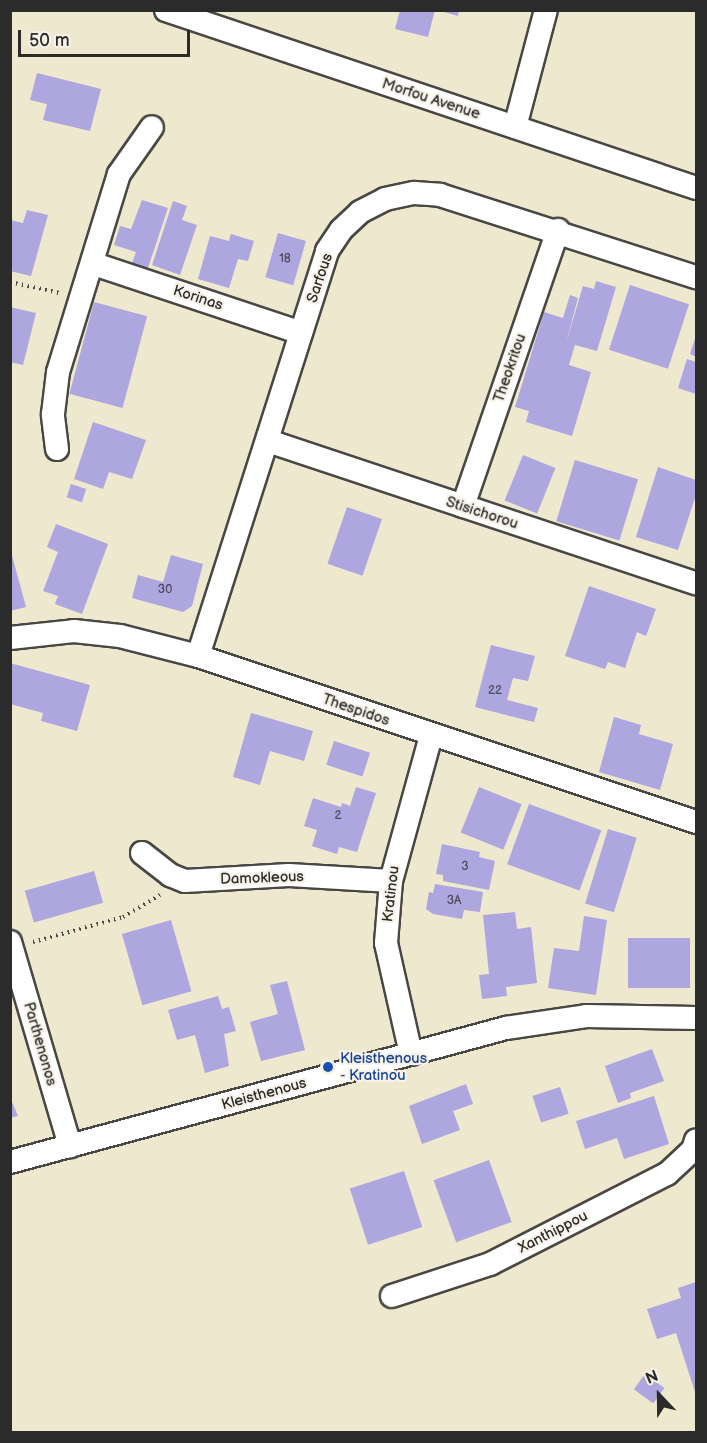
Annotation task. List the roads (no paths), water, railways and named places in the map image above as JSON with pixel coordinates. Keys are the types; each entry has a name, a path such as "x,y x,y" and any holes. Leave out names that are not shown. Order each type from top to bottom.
{"street":[{"name":"Morfou Avenue","path":"166,10 696,188"},
{"path":"515,127 546,10"},
{"path":"57,449 53,393 94,264 119,174 152,127"},
{"name":"Sarfous","path":"198,656 327,251 341,230 360,212 385,199 414,193 440,195 558,230 696,277"},
{"name":"Theokritou","path":"463,506 558,230"},
{"name":"Korinas","path":"94,264 302,333"},
{"name":"Stisichorou","path":"268,441 696,583"},
{"name":"Thespidos","path":"10,638 74,631 120,636 198,656 431,736 696,822"},
{"name":"Kratinou","path":"411,1054 386,944 391,881 431,736"},
{"name":"Damokleous","path":"142,853 170,875 185,880 289,875 391,881"},
{"name":"Parthenonos","path":"11,945 70,1146"},
{"name":"Kleisthenous","path":"10,1162 506,1028 586,1016 696,1018"},
{"name":"Xanthippou","path":"392,1296 489,1264 667,1174 693,1150 696,1140"}],"place":[{"name":"Kleisthenous - Kratinou","path":"328,1067"}]}
